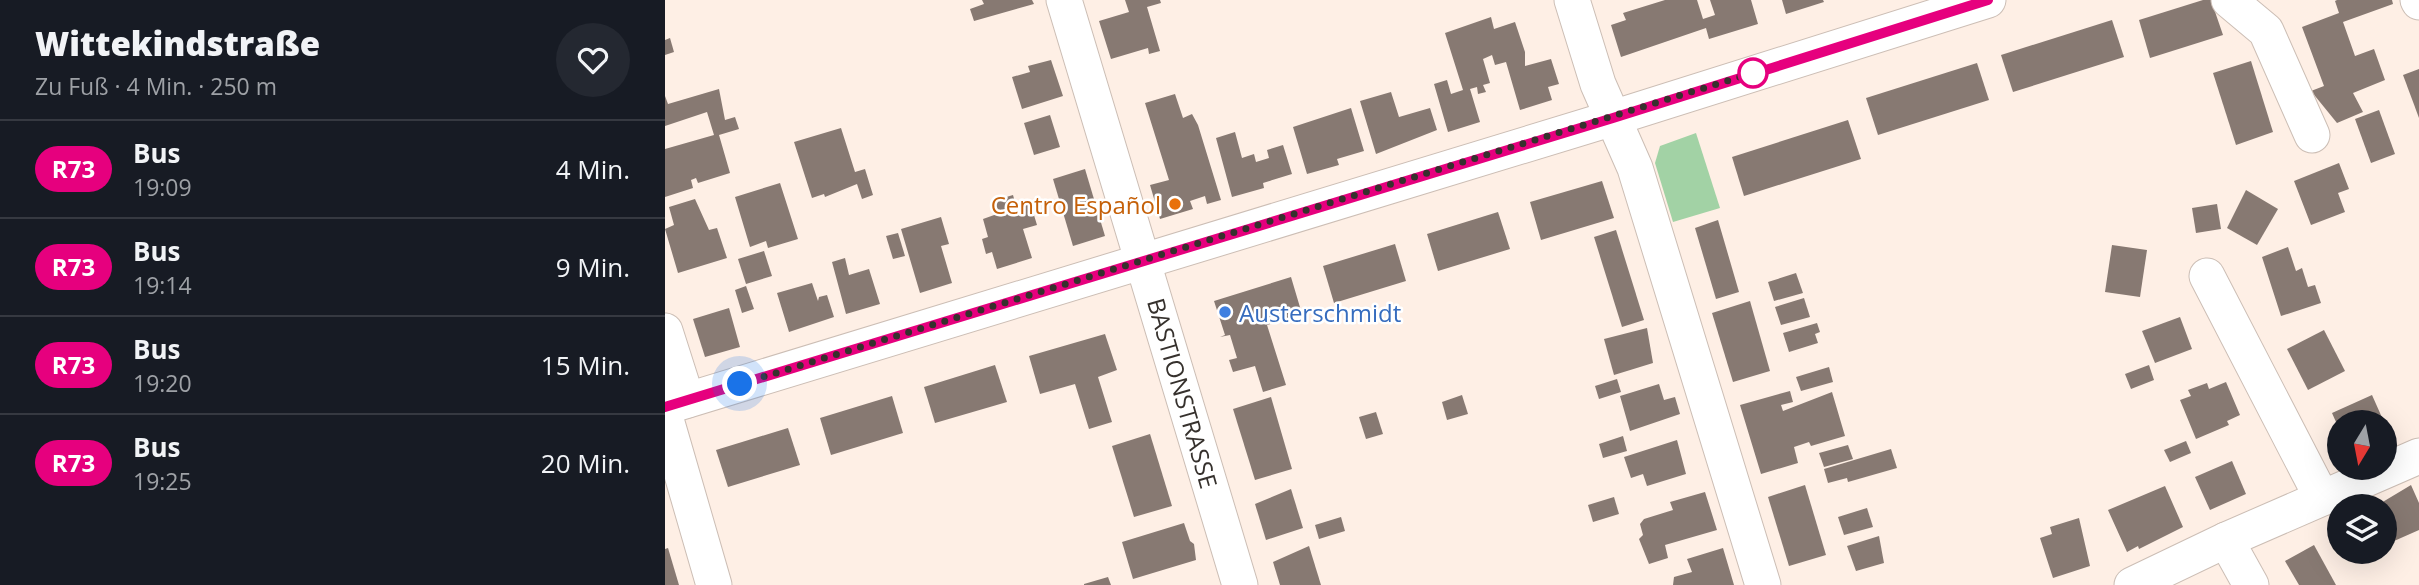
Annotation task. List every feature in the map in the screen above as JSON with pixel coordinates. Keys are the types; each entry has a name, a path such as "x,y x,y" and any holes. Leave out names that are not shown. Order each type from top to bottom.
{"street":[{"name":"BASTIONSTRASSE","path":"1064,0 1145,261 1240,585"},
{"path":"1572,0 1598,84 1635,168 1763,585"},
{"path":"672,408 1988,0"},
{"path":"2229,0 2266,31 2312,135"},
{"path":"2207,276 2322,498"},
{"path":"665,331 672,408 714,585"},
{"path":"2132,585 2226,540 2419,456"},
{"path":"2226,540 2251,585"}],"green space":[{"path":"1696,133 1720,208 1673,222 1655,163 1660,146"}],"building":[{"path":"982,0 1032,0 1034,4 974,21 970,9 984,4"},
{"path":"1125,0 1160,0 1161,3 1147,7 1160,51 1149,54 1148,48 1111,59 1099,21 1129,12"},
{"path":"1665,0 1697,0 1703,19 1715,15 1710,0 1751,0 1758,24 1709,39 1706,28 1621,57 1611,25 1626,20 1623,13"},
{"path":"1782,0 1823,0 1824,2 1786,14"},
{"path":"2203,0 2211,0 2223,35 2150,58 2139,20"},
{"path":"2392,0 2393,4 2343,22 2355,56 2374,49 2385,80 2353,93 2363,112 2337,123 2311,91 2324,86 2302,27 2339,13 2335,1"},
{"path":"1491,17 1494,29 1515,22 1525,52 1525,66 1551,59 1559,84 1548,87 1552,100 1520,110 1506,62 1495,65 1492,55 1483,59 1490,83 1483,85 1486,92 1478,94 1477,87 1470,89 1480,122 1448,132 1434,84 1447,80 1451,94 1463,90 1445,33"},
{"path":"2112,20 2124,57 2013,92 2001,55"},
{"path":"670,38 674,52 665,55 665,40"},
{"path":"1051,60 1063,96 1022,109 1012,77 1030,72 1028,66"},
{"path":"2251,61 2273,132 2236,145 2213,73"},
{"path":"1977,63 1989,100 1878,135 1866,98"},
{"path":"2419,69 2419,118 2403,75"},
{"path":"719,89 725,120 735,117 739,129 719,135 730,173 698,183 696,178 691,180 693,188 665,197 665,149 714,135 707,112 665,126 665,96 668,104"},
{"path":"1391,92 1399,117 1430,108 1437,130 1376,154 1360,101"},
{"path":"1175,94 1183,118 1192,114 1198,125 1221,200 1207,204 1205,196 1190,201 1193,209 1160,219 1150,185 1169,180 1145,103"},
{"path":"1351,108 1364,151 1337,159 1339,165 1307,174 1293,127"},
{"path":"2379,110 2395,154 2371,163 2355,119"},
{"path":"1050,115 1060,147 1034,155 1024,123"},
{"path":"1848,120 1861,159 1744,196 1732,157"},
{"path":"841,128 855,172 865,169 873,195 862,199 857,184 825,197 824,194 812,198 794,142"},
{"path":"1235,132 1242,158 1254,154 1256,162 1269,158 1267,150 1283,145 1292,174 1263,183 1264,188 1232,197 1216,138"},
{"path":"2339,163 2349,189 2338,193 2345,212 2311,225 2294,181"},
{"path":"1085,169 1105,236 1073,246 1053,179"},
{"path":"1602,181 1614,218 1541,240 1530,202"},
{"path":"780,183 798,239 768,248 766,241 750,247 735,197"},
{"path":"2246,190 2278,209 2257,245 2227,228"},
{"path":"1013,195 1016,206 1030,202 1037,225 1023,229 1032,258 997,269 992,252 986,254 982,239 988,237 983,219 997,214 993,201"},
{"path":"695,199 709,230 717,228 727,258 678,273 665,229 674,225 669,207"},
{"path":"2217,204 2221,229 2196,233 2192,208"},
{"path":"1498,212 1510,249 1438,271 1427,234"},
{"path":"941,217 949,244 941,246 952,283 920,293 901,229"},
{"path":"1718,220 1739,292 1716,299 1695,228"},
{"path":"1616,230 1644,320 1622,327 1594,237"},
{"path":"898,233 905,256 893,259 886,236"},
{"path":"1395,244 1406,281 1334,303 1323,266"},
{"path":"2112,245 2147,250 2140,297 2105,292"},
{"path":"2288,247 2296,271 2302,268 2308,287 2315,285 2321,303 2281,316 2262,257"},
{"path":"764,251 772,276 746,284 738,259"},
{"path":"845,258 849,275 869,269 880,304 846,314 832,262"},
{"path":"1796,273 1803,293 1774,301 1768,282"},
{"path":"1291,277 1302,314 1267,325 1286,385 1263,392 1255,366 1233,372 1229,360 1237,358 1230,335 1220,337 1225,335 1214,301"},
{"path":"812,283 818,301 819,297 827,295 834,317 789,332 777,293"},
{"path":"746,286 754,309 742,313 735,290"},
{"path":"1804,298 1810,317 1781,325 1775,307"},
{"path":"1750,301 1770,371 1733,382 1712,313"},
{"path":"729,308 740,347 705,357 693,319"},
{"path":"2180,317 2192,349 2155,363 2142,331"},
{"path":"1817,323 1820,332 1815,334 1818,343 1789,352 1783,333"},
{"path":"1647,328 1653,363 1614,375 1604,339"},
{"path":"2324,330 2345,371 2308,390 2287,349"},
{"path":"1105,334 1117,370 1098,377 1112,422 1089,429 1075,384 1040,394 1029,356"},
{"path":"995,365 1007,402 935,423 924,387"},
{"path":"2149,365 2154,380 2131,389 2125,374"},
{"path":"1829,367 1833,382 1801,391 1796,377"},
{"path":"1617,379 1621,392 1599,399 1595,386"},
{"path":"2226,382 2240,415 2227,421 2229,425 2196,439 2180,400 2191,396 2188,390 2207,383 2209,389"},
{"path":"1659,384 1664,400 1675,397 1680,414 1630,431 1620,396"},
{"path":"1790,391 1793,402 1781,405 1783,411 1832,392 1845,436 1811,446 1809,442 1794,447 1798,463 1761,474 1740,405"},
{"path":"1462,395 1468,414 1447,420 1442,402"},
{"path":"2372,395 2379,410 2339,410"},
{"path":"892,396 903,433 831,455 820,418"},
{"path":"1271,397 1292,469 1255,480 1233,409"},
{"path":"1376,412 1383,434 1366,439 1359,417"},
{"path":"788,428 800,465 728,487 716,450"},
{"path":"1150,434 1172,506 1134,517 1112,446"},
{"path":"1623,436 1627,451 1603,458 1599,444"},
{"path":"1677,440 1686,474 1647,486 1643,474 1631,478 1624,457"},
{"path":"2186,441 2191,453 2170,462 2164,450"},
{"path":"1848,445 1853,459 1824,467 1819,453"},
{"path":"1891,449 1897,468 1848,482 1847,478 1828,483 1824,469"},
{"path":"2232,461 2246,494 2210,510 2195,477"},
{"path":"1805,485 1826,555 1789,566 1768,497"},
{"path":"2411,485 2419,503 2419,530 2397,540 2397,494"},
{"path":"2165,486 2183,527 2139,549 2138,546 2127,552 2108,510"},
{"path":"1291,489 1303,528 1266,540 1255,504"},
{"path":"1705,492 1717,530 1665,545 1668,558 1649,564 1639,539 1643,535 1640,524 1644,519 1673,510 1670,502"},
{"path":"1614,497 1619,514 1593,522 1588,505"},
{"path":"1867,508 1873,527 1844,535 1838,517"},
{"path":"1341,517 1345,531 1319,539 1315,525"},
{"path":"2079,518 2090,566 2053,578 2040,538 2052,534 2050,527"},
{"path":"1184,523 1190,541 1194,544 1196,560 1133,579 1122,542"},
{"path":"1879,536 1884,563 1856,571 1847,546"},
{"path":"2314,545 2336,585 2299,585 2285,561"},
{"path":"1309,546 1321,585 1280,585 1273,562"},
{"path":"668,548 679,585 665,585 665,549"},
{"path":"1723,548 1734,585 1673,585 1674,577 1692,572 1687,559"},
{"path":"1108,577 1111,585 1084,585 1084,584"}],"bus line":[{"name":"R73","path":"665,407 1613,118 1988,0"}],"place":[{"name":"Centro Español","path":"1175,204"},
{"name":"Austerschmidt","path":"1225,312"}],"route":[{"path":"740,384 1753,73"}]}
